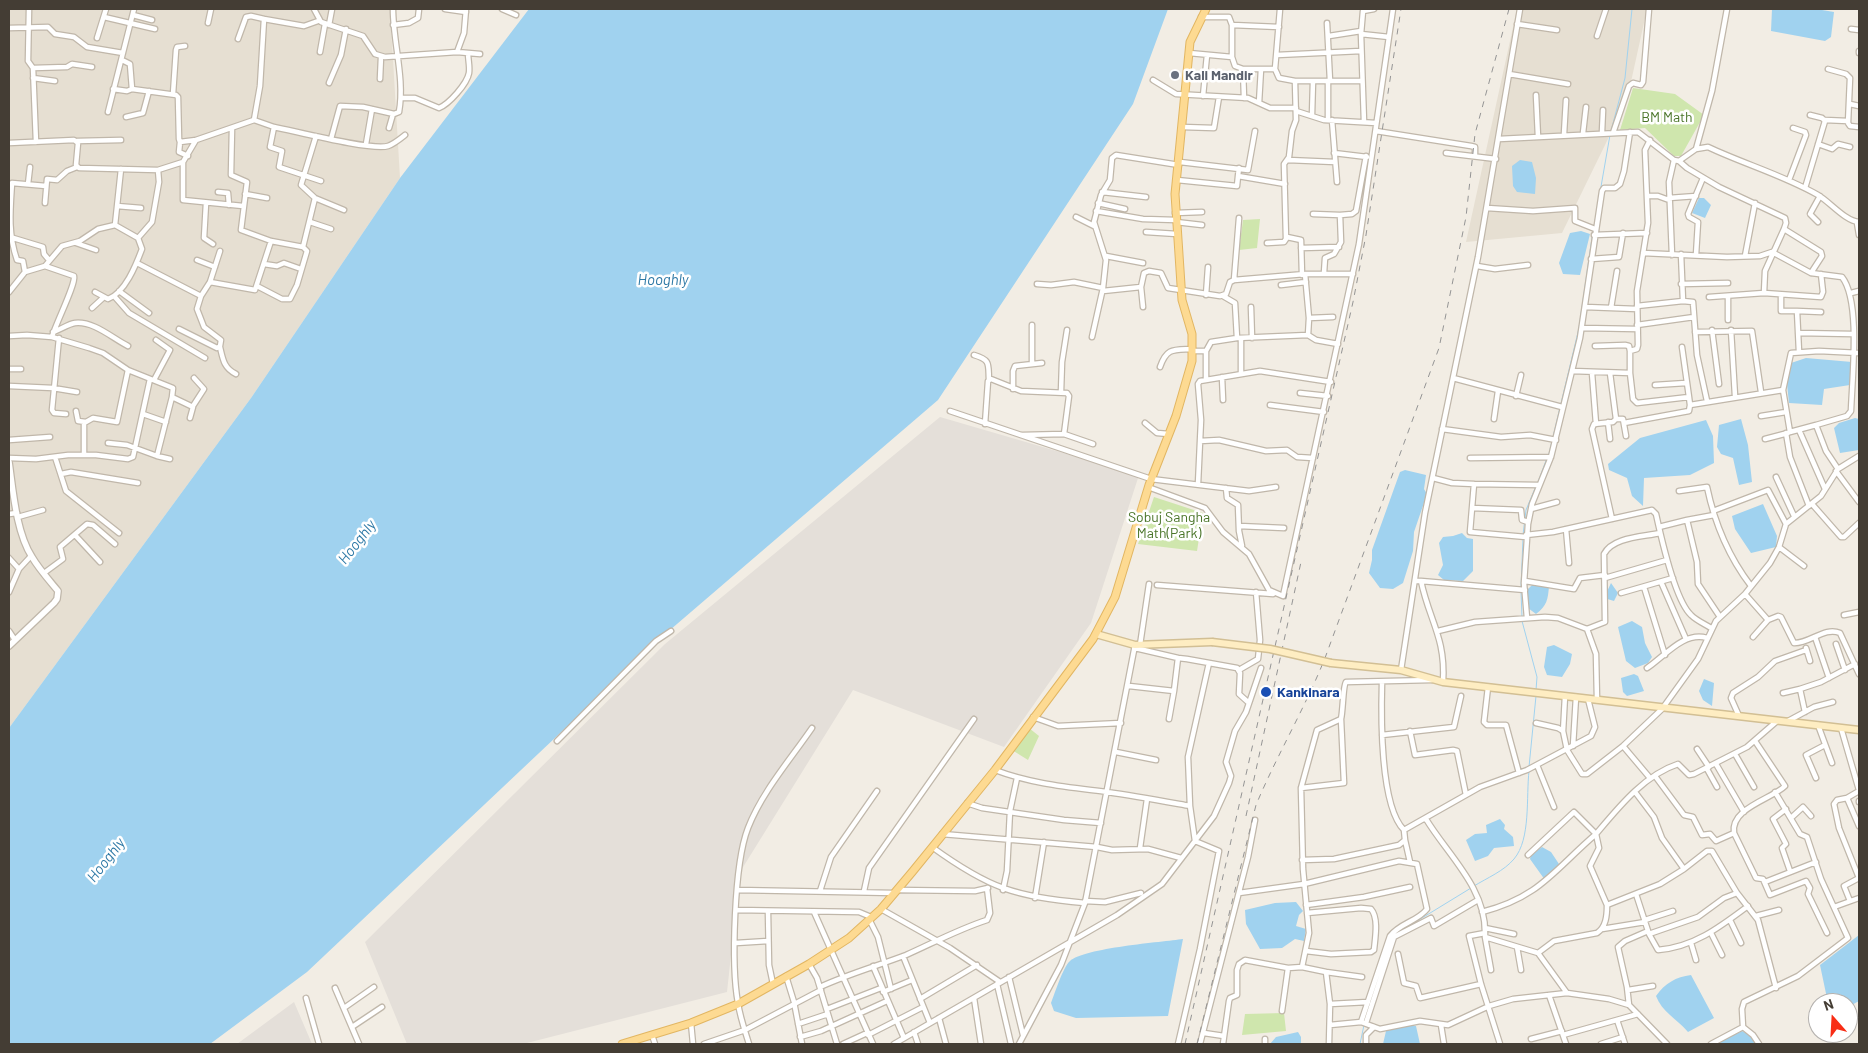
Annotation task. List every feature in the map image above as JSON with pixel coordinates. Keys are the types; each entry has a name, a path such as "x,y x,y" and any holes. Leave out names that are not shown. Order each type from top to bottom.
{"main road":[{"path":"622,1044 641,1042 652,1035 691,1023 738,1004 831,951 849,938 882,909 896,892 995,770 1096,634 1115,597 1150,480 1169,434 1188,378 1193,350 1192,334 1181,290 1176,218 1177,180 1189,52 1192,35 1206,9"},
{"path":"1096,634 1137,646 1212,642 1270,649 1330,664 1401,670 1443,682 1662,709 1859,730"}],"street":[{"path":"28,9 28,61 33,68 36,142"},
{"path":"97,38 106,9"},
{"path":"108,112 112,89 122,60 134,9"},
{"path":"208,23 211,9"},
{"path":"238,39 249,9"},
{"path":"314,9 318,21"},
{"path":"320,52 332,9"},
{"path":"332,139 339,106 372,109 392,114 399,112 398,57 393,25 393,9"},
{"path":"393,25 413,22 418,18 419,9"},
{"path":"445,9 466,10 464,33 457,52"},
{"path":"502,9 516,15"},
{"path":"1280,9 1275,69 1279,78 1295,81 1362,81"},
{"path":"1364,122 1361,33 1363,11 1374,9"},
{"path":"1157,585 1256,592 1283,596 1353,274 1373,159 1376,123 1393,9"},
{"path":"1401,670 1418,581 1442,429 1477,266 1520,9"},
{"path":"1597,36 1606,9"},
{"path":"1611,133 1629,86 1633,83 1641,85 1643,82 1649,9"},
{"path":"1696,149 1712,91 1727,9"},
{"path":"133,15 152,20"},
{"path":"104,16 155,29"},
{"path":"248,16 306,26 318,21 346,29 364,36 375,54 381,57 457,52 480,54"},
{"path":"1201,17 1230,18 1232,25 1232,57 1235,66 1275,69"},
{"path":"254,120 260,86 264,19"},
{"path":"1327,23 1330,52 1330,120 1337,182"},
{"path":"1518,24 1557,30"},
{"path":"1232,25 1279,27"},
{"path":"9,28 48,27 55,34 74,37 87,48 123,53"},
{"path":"329,82 341,55 346,29"},
{"path":"1851,29 1859,30"},
{"path":"1329,36 1361,33 1389,37"},
{"path":"173,94 176,50 177,47 185,46"},
{"path":"1277,55 1361,51"},
{"path":"1189,52 1232,57"},
{"path":"400,98 414,98 439,108 444,106 463,86 469,75 468,53"},
{"path":"1203,96 1206,55"},
{"path":"380,79 381,57"},
{"path":"122,60 130,64 130,86 132,89"},
{"path":"33,68 67,67 72,64 92,67"},
{"path":"1243,68 1244,98"},
{"path":"1259,103 1261,69"},
{"path":"1828,70 1849,75 1851,82 1848,122"},
{"path":"1509,74 1568,84"},
{"path":"33,78 55,81"},
{"path":"1153,80 1171,92 1184,95 1244,98 1273,109 1296,109 1330,120 1376,123"},
{"path":"1267,243 1284,242 1287,237 1284,164 1288,160 1292,131 1296,123 1295,81"},
{"path":"1312,115 1313,81"},
{"path":"112,89 149,91 173,94 178,97 177,134 180,142 179,152 188,156"},
{"path":"126,117 143,113 149,91"},
{"path":"1536,95 1538,137"},
{"path":"1182,127 1214,128 1219,97"},
{"path":"1564,134 1566,100"},
{"path":"1850,104 1859,106"},
{"path":"1583,133 1586,107"},
{"path":"366,144 372,109"},
{"path":"1602,132 1603,110"},
{"path":"389,128 392,114"},
{"path":"1810,115 1825,120 1848,122 1850,126 1859,127"},
{"path":"180,142 196,140 254,120 274,127 316,136 386,146 405,135"},
{"path":"1804,188 1825,120"},
{"path":"274,127 270,147 282,152 279,167 321,181"},
{"path":"232,128 231,175 247,181 241,230 271,241 303,247 307,251 298,285 290,299 282,299 256,286"},
{"path":"1789,180 1806,135 1805,132 1793,128"},
{"path":"1092,337 1103,290 1106,256 1094,226 1102,192 1110,180 1111,160 1116,155 1179,164 1247,170 1250,168 1255,131"},
{"path":"1376,131 1471,146 1476,148 1475,154"},
{"path":"1499,139 1602,132 1642,133 1676,160 1703,178 1785,218 1784,230 1772,252 1764,274 1764,293"},
{"path":"1524,618 1522,590 1526,521 1537,484 1549,457 1582,328 1602,190 1615,188 1621,181 1630,132"},
{"path":"316,136 301,185 315,198 344,210"},
{"path":"9,143 121,140"},
{"path":"45,203 48,178 57,180 67,171 77,167 158,170 183,162 196,140"},
{"path":"1630,350 1638,348 1637,307 1647,233 1645,150 1650,140"},
{"path":"77,141 77,167"},
{"path":"1818,144 1832,149 1838,144 1850,147"},
{"path":"1672,254 1669,176 1676,160 1696,149 1708,147 1789,180 1820,196 1858,222 1859,236"},
{"path":"1334,153 1366,156 1373,159"},
{"path":"1446,153 1496,159"},
{"path":"1313,214 1340,215 1352,214 1356,211 1366,156"},
{"path":"1288,160 1335,162"},
{"path":"183,162 182,200 206,204 243,206"},
{"path":"28,184 30,167"},
{"path":"1177,180 1237,186 1239,168"},
{"path":"115,225 121,169"},
{"path":"138,238 152,222 159,182 158,170"},
{"path":"1238,176 1285,184"},
{"path":"1696,255 1698,222 1688,214 1703,178"},
{"path":"25,272 22,261 17,260 13,253 10,237 9,219 12,183 46,186"},
{"path":"218,192 228,193 229,205"},
{"path":"1102,192 1146,197"},
{"path":"245,194 267,198"},
{"path":"1647,196 1669,199 1696,196"},
{"path":"1818,222 1810,214 1820,196"},
{"path":"303,247 315,198"},
{"path":"1744,256 1755,203"},
{"path":"206,204 204,238 213,244"},
{"path":"1098,204 1125,209"},
{"path":"117,206 141,208"},
{"path":"1487,208 1533,211 1575,208 1575,221 1595,232 1647,233"},
{"path":"1096,211 1143,219 1176,218 1202,212"},
{"path":"1324,273 1325,258 1334,254 1341,242 1340,215"},
{"path":"1076,217 1094,226"},
{"path":"1176,218 1202,225"},
{"path":"1223,296 1234,280 1239,218"},
{"path":"310,222 331,228"},
{"path":"45,266 62,246 74,242 98,229 115,225 138,238 142,250 137,263 119,291 108,299 95,292"},
{"path":"1784,230 1821,252 1822,256 1811,272"},
{"path":"1146,232 1177,234"},
{"path":"1591,259 1619,257 1623,233"},
{"path":"10,237 43,247 44,254 49,260"},
{"path":"1287,237 1300,239 1306,282 1309,318 1308,335"},
{"path":"210,282 254,290 271,241"},
{"path":"74,242 96,250"},
{"path":"1301,248 1339,247"},
{"path":"220,252 210,282 201,296 197,315 204,327 221,340 220,347 223,363 228,370 236,374"},
{"path":"1643,253 1760,256 1772,252 1811,272 1842,277 1851,293 1850,413 1800,430 1765,439"},
{"path":"1681,254 1683,301"},
{"path":"1106,256 1143,263"},
{"path":"197,260 215,267"},
{"path":"137,263 201,296"},
{"path":"264,264 277,266 284,263 301,269"},
{"path":"1477,266 1495,269 1528,265"},
{"path":"9,292 25,272 45,266 72,274 76,278 53,335"},
{"path":"1206,294 1208,267"},
{"path":"1143,307 1141,287 1144,273 1149,270 1161,273 1167,287 1223,296 1235,303 1241,373"},
{"path":"1611,308 1617,271"},
{"path":"1234,280 1304,274 1353,274"},
{"path":"1709,297 1764,293 1821,297 1824,292 1822,274"},
{"path":"1038,284 1051,286 1074,282 1103,290 1141,287"},
{"path":"1282,285 1306,282"},
{"path":"1681,284 1728,283"},
{"path":"119,291 149,313"},
{"path":"1851,293 1859,291"},
{"path":"1781,295 1780,312 1821,312"},
{"path":"114,296 130,313 205,358"},
{"path":"92,308 104,297"},
{"path":"1728,297 1728,320"},
{"path":"1585,307 1637,307 1692,301 1698,362 1706,402"},
{"path":"1252,307 1252,338"},
{"path":"1797,311 1800,352"},
{"path":"1309,318 1333,317"},
{"path":"1582,328 1637,327 1694,317"},
{"path":"53,335 72,324 79,323 103,331 128,346"},
{"path":"1032,325 1032,364"},
{"path":"179,330 220,347"},
{"path":"1061,392 1062,362 1067,330"},
{"path":"1712,330 1719,384"},
{"path":"1731,330 1735,396"},
{"path":"1695,332 1752,330 1761,392"},
{"path":"9,336 27,334 53,335 103,353 128,370 172,388 172,397 157,456"},
{"path":"1798,334 1852,334"},
{"path":"1206,380 1206,351 1211,342 1239,338 1308,335 1316,340 1338,344"},
{"path":"59,338 52,411 66,414"},
{"path":"9,458 133,457 152,380 170,350 156,340"},
{"path":"1595,346 1629,346 1630,372 1635,402 1689,397"},
{"path":"1624,423 1689,411 1690,405 1682,347"},
{"path":"1160,367 1169,351 1206,351"},
{"path":"1859,353 1790,353 1783,390 1790,458 1811,505 1841,537 1844,537 1859,524"},
{"path":"974,355 985,358 988,362 989,380 985,424"},
{"path":"1014,389 1014,368 1042,363"},
{"path":"9,369 21,369"},
{"path":"76,411 77,420 84,422 92,418 113,423 117,422 128,370"},
{"path":"1188,378 1199,382 1241,373 1268,371 1331,382"},
{"path":"1572,371 1592,373 1630,372"},
{"path":"1592,373 1596,424"},
{"path":"1610,373 1616,419"},
{"path":"1516,396 1521,375"},
{"path":"190,418 193,406 204,389 194,378"},
{"path":"1222,378 1223,400"},
{"path":"1453,378 1561,407"},
{"path":"989,380 1014,389 1061,392 1069,396 1064,434"},
{"path":"1198,484 1200,441 1199,382"},
{"path":"1655,385 1686,383"},
{"path":"9,386 53,388 77,392"},
{"path":"1690,405 1735,396 1783,390"},
{"path":"1494,419 1498,391"},
{"path":"1300,393 1328,396"},
{"path":"172,397 193,406"},
{"path":"1270,406 1324,412"},
{"path":"950,411 1150,480 1253,491 1276,487"},
{"path":"1761,416 1786,412"},
{"path":"144,414 166,422"},
{"path":"1612,519 1592,425 1622,418 1626,436"},
{"path":"84,422 84,456"},
{"path":"1608,422 1610,439"},
{"path":"1146,423 1157,433 1169,434"},
{"path":"1816,425 1826,451 1859,502"},
{"path":"1442,429 1501,437 1530,435 1553,439"},
{"path":"1800,430 1825,489"},
{"path":"1018,435 1064,434 1093,444"},
{"path":"9,440 50,437"},
{"path":"1200,441 1219,440 1266,451 1287,450 1297,457 1313,458"},
{"path":"108,443 170,459"},
{"path":"1565,696 1563,733 1567,750 1581,772 1587,774 1623,746 1662,709 1698,659 1711,628 1745,594 1779,547 1786,524 1794,516 1811,505 1825,489 1837,470 1859,456"},
{"path":"55,457 66,491 118,533"},
{"path":"1470,458 1549,457"},
{"path":"9,462 18,515 31,556 58,591 57,599 9,646"},
{"path":"61,474 71,472 138,483"},
{"path":"1776,477 1794,516"},
{"path":"1433,478 1452,483 1537,484"},
{"path":"1474,484 1471,533 1524,537 1612,519 1650,509 1656,514 1673,578 1689,613 1711,628"},
{"path":"1678,491 1706,486 1725,547 1751,586"},
{"path":"1148,487 1205,508 1223,532 1242,547 1252,560 1265,586 1273,594"},
{"path":"1226,488 1226,498 1237,503 1242,547"},
{"path":"1659,527 1713,513 1768,490 1786,524"},
{"path":"1531,509 1557,502"},
{"path":"1472,508 1521,510 1526,521"},
{"path":"9,514 18,515 43,510"},
{"path":"1687,520 1696,562 1698,584 1720,617"},
{"path":"44,573 63,559 60,547 91,524 115,544"},
{"path":"1239,526 1284,528"},
{"path":"1566,529 1569,563"},
{"path":"1438,630 1475,622 1524,618 1558,618 1586,629 1605,622 1604,554 1610,546 1619,542 1660,533"},
{"path":"75,535 100,562"},
{"path":"1779,547 1804,566"},
{"path":"9,592 20,569 31,556"},
{"path":"9,558 20,569"},
{"path":"1524,581 1574,589 1580,578 1605,576 1668,560"},
{"path":"1621,593 1673,578"},
{"path":"1418,581 1522,590"},
{"path":"1418,581 1438,630 1444,660 1443,682"},
{"path":"1661,582 1686,638"},
{"path":"1019,1044 1060,965 1072,939 1085,902 1149,584"},
{"path":"1644,587 1665,655"},
{"path":"1137,646 1178,658 1239,670 1258,659 1260,640 1256,592"},
{"path":"1745,594 1768,620"},
{"path":"1844,616 1859,612"},
{"path":"1753,637 1768,620 1780,616 1792,642 1796,644 1829,631 1840,633 1856,660 1859,674"},
{"path":"1586,629 1596,654 1597,700"},
{"path":"9,631 15,640"},
{"path":"557,740 656,642 671,631"},
{"path":"1647,668 1686,638 1696,636 1707,638"},
{"path":"1816,637 1829,678"},
{"path":"1804,642 1810,661"},
{"path":"1836,644 1846,670"},
{"path":"1739,716 1731,698 1733,693 1758,677 1776,661 1806,650"},
{"path":"1169,719 1178,658"},
{"path":"1783,693 1829,678 1846,670 1856,660"},
{"path":"1195,841 1190,806 1188,757 1209,663"},
{"path":"894,1044 1151,894 1162,884 1214,816 1230,783 1227,759 1235,730 1245,716 1261,668"},
{"path":"1239,670 1239,694 1250,703"},
{"path":"1301,788 1344,783 1341,720 1345,700 1344,684 1433,680"},
{"path":"1382,682 1382,735 1389,796 1396,820 1404,830 1410,862"},
{"path":"1129,686 1174,691"},
{"path":"1488,688 1484,722 1487,724 1506,725 1519,773"},
{"path":"1800,689 1805,712"},
{"path":"1382,735 1454,726 1461,696"},
{"path":"1573,746 1576,698"},
{"path":"1404,830 1488,783 1529,769 1567,750 1595,731 1588,699"},
{"path":"1787,722 1805,712 1833,702"},
{"path":"1033,717 1058,726 1121,723"},
{"path":"864,892 869,868 974,719"},
{"path":"1302,968 1309,933 1302,860 1301,788 1317,730 1341,720"},
{"path":"1482,912 1512,903 1554,875 1652,777 1678,764 1691,775 1708,768 1755,741 1777,721"},
{"path":"1536,723 1558,728 1563,733"},
{"path":"1818,725 1832,763"},
{"path":"748,1044 738,1004 736,943 737,890 743,845 752,819 812,728"},
{"path":"1842,728 1859,788 1847,798 1837,800 1834,804 1839,828 1859,878 1844,886 1850,901"},
{"path":"1410,732 1416,756 1457,751 1466,795"},
{"path":"1755,741 1784,784 1784,787 1744,812 1736,822 1734,833 1756,878 1762,878 1770,895 1806,881 1810,888 1808,894 1827,933"},
{"path":"1816,778 1806,756 1826,745"},
{"path":"1623,746 1684,815 1693,818 1702,835 1710,834 1716,842 1734,833"},
{"path":"1697,749 1717,786"},
{"path":"1116,752 1156,760"},
{"path":"1735,754 1754,787"},
{"path":"1716,764 1744,812"},
{"path":"1537,765 1554,807"},
{"path":"995,770 1016,778 1055,787 1107,792 1190,806"},
{"path":"1003,890 1010,811 1016,778"},
{"path":"820,891 831,857 877,791"},
{"path":"1635,792 1652,813 1662,838 1684,868"},
{"path":"1742,1027 1744,1002 1798,976 1848,939 1806,836 1800,835 1775,792"},
{"path":"1847,798 1857,811 1859,826"},
{"path":"1140,848 1147,799"},
{"path":"967,803 982,808 1064,820 1101,823"},
{"path":"1791,818 1803,807 1811,816"},
{"path":"1786,809 1773,819 1786,844 1782,849 1790,871"},
{"path":"1528,855 1574,812 1596,834 1599,848 1590,866 1607,906 1602,930"},
{"path":"1426,819 1438,838 1455,857 1478,900 1482,912 1491,970"},
{"path":"1200,1044 1239,893 1255,820"},
{"path":"942,834 1097,846 1112,850 1140,848 1182,858"},
{"path":"1302,860 1341,858 1399,845 1405,840"},
{"path":"1178,1044 1219,851 1195,841"},
{"path":"1035,898 1044,842"},
{"path":"932,847 989,887 1035,898 1105,902 1141,893"},
{"path":"1607,906 1660,884 1711,850 1737,893 1756,916 1776,988"},
{"path":"1239,893 1304,884 1396,862 1410,862 1418,865 1427,909 1434,926 1478,900"},
{"path":"1765,882 1816,862"},
{"path":"737,890 896,892 974,891 989,887"},
{"path":"704,1044 745,1030 842,977 903,956 989,918 989,887"},
{"path":"1306,905 1364,897 1410,887"},
{"path":"1629,1005 1628,990 1618,947 1625,941 1648,932 1698,917 1724,898 1737,893"},
{"path":"1636,894 1648,932 1658,950 1691,943 1711,933 1748,906"},
{"path":"1834,907 1859,898"},
{"path":"1306,952 1331,954 1371,952 1374,950 1375,935 1374,913 1371,910 1361,908 1307,913"},
{"path":"882,909 976,965 998,983 1011,1044"},
{"path":"1364,1022 1368,1002 1390,936 1397,928 1424,914 1427,909"},
{"path":"736,910 859,912 870,918 878,936 883,963 891,989"},
{"path":"1756,916 1779,910"},
{"path":"1538,953 1554,941 1594,934 1602,930 1645,921 1673,911"},
{"path":"768,912 769,969 773,984"},
{"path":"814,912 873,1044"},
{"path":"1364,1022 1394,937 1431,918"},
{"path":"1730,920 1741,942"},
{"path":"1485,932 1517,947 1538,953 1567,993"},
{"path":"1500,1044 1489,1006 1480,984 1468,938 1471,935 1485,932 1514,934"},
{"path":"1711,933 1722,955"},
{"path":"736,943 768,941"},
{"path":"1691,943 1696,960"},
{"path":"1517,947 1520,970"},
{"path":"1398,954 1404,983 1416,986 1420,998 1480,984"},
{"path":"903,956 930,1023"},
{"path":"1223,1044 1228,1002 1230,998 1237,995 1237,970 1239,964 1249,961 1362,977"},
{"path":"809,964 820,988 837,1044"},
{"path":"920,1000 976,965"},
{"path":"873,966 904,1038"},
{"path":"1282,1011 1288,968"},
{"path":"1326,972 1330,1004 1329,1044"},
{"path":"786,976 794,1002 800,1042 887,1001"},
{"path":"1009,977 1023,1035"},
{"path":"826,1009 851,998 891,989 912,980"},
{"path":"1628,990 1653,986"},
{"path":"344,1008 374,987"},
{"path":"335,988 359,1044"},
{"path":"1330,1025 1364,1022 1384,1029 1416,1021 1441,1025 1454,1023 1489,1006 1513,999 1567,993 1598,997 1629,1005 1667,1044"},
{"path":"1549,995 1566,1044"},
{"path":"306,998 319,1044"},
{"path":"974,998 981,1044"},
{"path":"1330,1004 1368,1002"},
{"path":"843,1044 868,1034 923,1006"},
{"path":"352,1027 382,1007"},
{"path":"798,1024 828,1014"},
{"path":"1531,1039 1638,1014"},
{"path":"939,1018 946,1044"},
{"path":"1617,1020 1625,1044"},
{"path":"691,1023 693,1044"},
{"path":"1441,1025 1444,1044"},
{"path":"1366,1044 1366,1035 1374,1027"},
{"path":"1711,1044 1742,1027"},
{"path":"1742,1027 1753,1035 1759,1044"},
{"path":"914,1032 918,1044"},
{"path":"1204,1033 1224,1036"},
{"path":"652,1035 656,1044"},
{"path":"1601,1044 1623,1037"}],"shaded area":[{"path":"9,9 390,9 400,178 251,398 9,728"},
{"path":"1517,9 1647,9 1627,100 1562,233 1466,242"},
{"path":"940,417 1139,475 1091,623 1004,747 853,690 740,872 727,992 523,1044 407,1044 365,942 665,644"},
{"path":"294,1002 312,1044 237,1044"}],"green space":[{"name":"BM Math","path":"1633,88 1675,94 1704,115 1681,156 1674,156 1645,128 1620,130"},
{"path":"1260,219 1257,248 1239,250 1243,220"},
{"name":"Sobuj Sangha Math(Park)","path":"1154,497 1203,513 1197,551 1138,544"},
{"path":"1029,728 1039,736 1028,760 1012,750"},
{"path":"1284,1013 1286,1031 1242,1035 1245,1014"}],"water":[{"name":"Hooghly","path":"529,9 1168,9 1133,104 938,400 663,636 307,972 210,1044 9,1044 9,728 251,398 400,178"},
{"path":"1772,9 1816,9 1834,12 1831,37 1825,41 1771,31"},
{"path":"1520,160 1532,162 1536,178 1535,194 1517,192 1513,186 1512,166"},
{"path":"1699,198 1704,198 1711,205 1705,218 1692,213"},
{"path":"1581,231 1590,234 1580,275 1563,274 1559,263 1570,233"},
{"path":"1806,358 1852,362 1850,385 1824,389 1822,405 1789,403 1787,384 1791,363"},
{"path":"1855,418 1859,419 1859,450 1840,453 1834,428 1839,423"},
{"path":"1741,419 1748,445 1752,482 1739,485 1733,458 1721,454 1717,447 1719,425"},
{"path":"1706,420 1713,436 1714,463 1690,475 1644,478 1643,506 1632,496 1627,478 1609,470 1608,464 1640,438"},
{"path":"1405,470 1426,475 1424,489 1427,494 1414,532 1413,551 1403,583 1393,589 1380,588 1369,573 1372,550 1400,472"},
{"path":"1763,504 1777,536 1776,547 1751,553 1735,529 1732,516"},
{"path":"1462,533 1467,538 1473,539 1473,571 1463,581 1444,580 1438,575 1443,565 1439,543 1443,537"},
{"path":"1611,583 1618,593 1614,601 1604,598"},
{"path":"1533,584 1549,586 1546,602 1543,608 1536,614 1528,608 1528,589"},
{"path":"1632,621 1642,627 1645,643 1652,657 1648,663 1635,668 1626,661 1618,627"},
{"path":"1554,645 1572,654 1570,664 1562,677 1547,675 1544,667 1547,647"},
{"path":"1634,674 1638,676 1644,691 1627,696 1623,692 1621,678"},
{"path":"1704,679 1714,683 1712,706 1703,700 1699,691"},
{"path":"1500,819 1505,825 1504,829 1513,837 1514,846 1494,848 1488,856 1475,861 1466,840 1475,834 1487,833 1486,825"},
{"path":"1542,847 1551,852 1561,867 1545,880 1530,859 1531,855"},
{"path":"1296,902 1303,911 1299,915 1296,926 1306,929 1304,941 1295,939 1282,948 1260,949 1246,924 1245,910 1275,903"},
{"path":"1859,935 1859,1001 1858,993 1826,993 1820,965"},
{"path":"1183,939 1168,1016 1076,1018 1054,1011 1051,1003 1062,974 1067,964 1078,956 1106,949"},
{"path":"1691,975 1714,1018 1688,1032 1666,1011 1656,996 1671,981"},
{"path":"1410,1025 1416,1026 1420,1044 1383,1044 1386,1031"},
{"path":"1742,1031 1751,1036 1756,1044 1714,1044"},
{"path":"1298,1032 1301,1037 1301,1044 1270,1044 1276,1037"}],"waterway":[{"path":"1611,131 1625,78 1632,9"},
{"path":"1594,227 1610,135"},
{"path":"1553,437 1579,328 1593,231"},
{"path":"1549,454 1552,441"},
{"path":"1538,482 1547,458"},
{"path":"1523,535 1526,510 1536,486"},
{"path":"1521,587 1523,539"},
{"path":"1521,591 1522,617"},
{"path":"1522,621 1537,677 1536,690"},
{"path":"1529,767 1536,696"},
{"path":"1474,886 1505,867 1514,859 1519,851 1527,817 1529,771"},
{"path":"1404,929 1471,888"},
{"path":"1360,1044 1364,1025"}],"railway":[{"path":"1185,1044 1353,302 1366,235 1401,9"},
{"path":"1197,1044 1256,805 1325,658 1439,348 1466,217 1475,134 1509,9"},
{"path":"1246,816 1301,562"}],"place":[{"name":"Kali Mandir","path":"1175,75"},
{"name":"Kankinara","path":"1266,692"}]}
